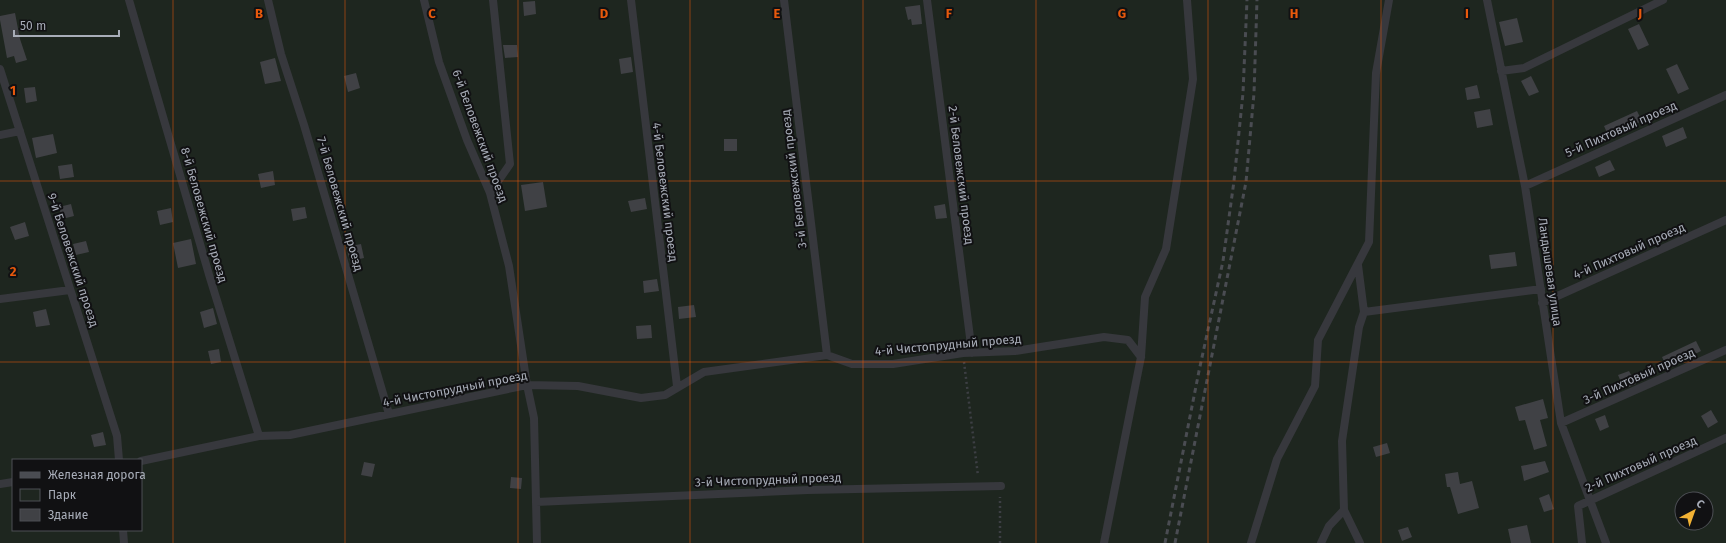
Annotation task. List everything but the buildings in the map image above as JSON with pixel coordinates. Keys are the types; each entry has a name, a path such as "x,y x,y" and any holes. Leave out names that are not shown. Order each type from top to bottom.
{"lane":[{"name":"8-й Беловежский проезд","path":"130,0 207,270 259,436"},
{"name":"7-й Беловежский проезд","path":"268,0 281,54 304,125 389,414"},
{"name":"6-й Беловежский проезд","path":"424,0 439,62 467,140 490,193 509,266 527,385 534,418 537,543"},
{"path":"490,193 510,164 493,0"},
{"name":"4-й Беловежский проезд","path":"631,0 677,386"},
{"name":"3-й Беловежский проезд","path":"784,0 827,355"},
{"name":"2-й Беловежский проезд","path":"927,0 967,353"},
{"path":"1104,543 1141,357 1145,297 1166,249 1193,78 1187,0"},
{"path":"1251,543 1277,459 1315,386 1318,340 1369,242 1376,73 1389,0"},
{"name":"Ландышевая улица","path":"1486,0 1525,186 1542,303 1562,423 1606,543"},
{"path":"1501,71 1524,68 1663,0"},
{"name":"9-й Беловежский проезд","path":"0,69 117,436 119,459"},
{"name":"5-й Пихтовый проезд","path":"1525,186 1726,95"},
{"path":"0,135 20,131"},
{"name":"4-й Пихтовый проезд","path":"1542,303 1726,220"},
{"path":"1358,265 1364,312 1359,327 1342,441 1344,510 1360,543"},
{"path":"1364,312 1541,289"},
{"path":"0,299 70,290"},
{"name":"4-й Чистопрудный проезд","path":"142,461 259,436 290,435 527,385 578,386 641,398 665,395 677,386 704,372 827,355 852,364 886,364 967,353 1015,351 1104,337 1128,340 1141,357"},
{"name":"3-й Пихтовый проезд","path":"1562,423 1726,350"},
{"name":"2-й Пихтовый проезд","path":"1582,543 1578,506 1726,438"},
{"path":"0,484 12,482"},
{"name":"3-й Чистопрудный проезд","path":"536,502 808,490 1001,486"},
{"path":"1321,543 1329,526 1344,510"},
{"path":"123,531 124,543"}],"path":[{"path":"967,353 980,487"},
{"path":"1000,543 1001,486"}],"green space":[{"path":"0,0 1726,0 1726,543 0,543"}],"railway":[{"path":"1165,543 1199,371 1223,261 1234,181 1243,93 1247,0"},
{"path":"1175,543 1246,182 1254,93 1257,0"}]}
